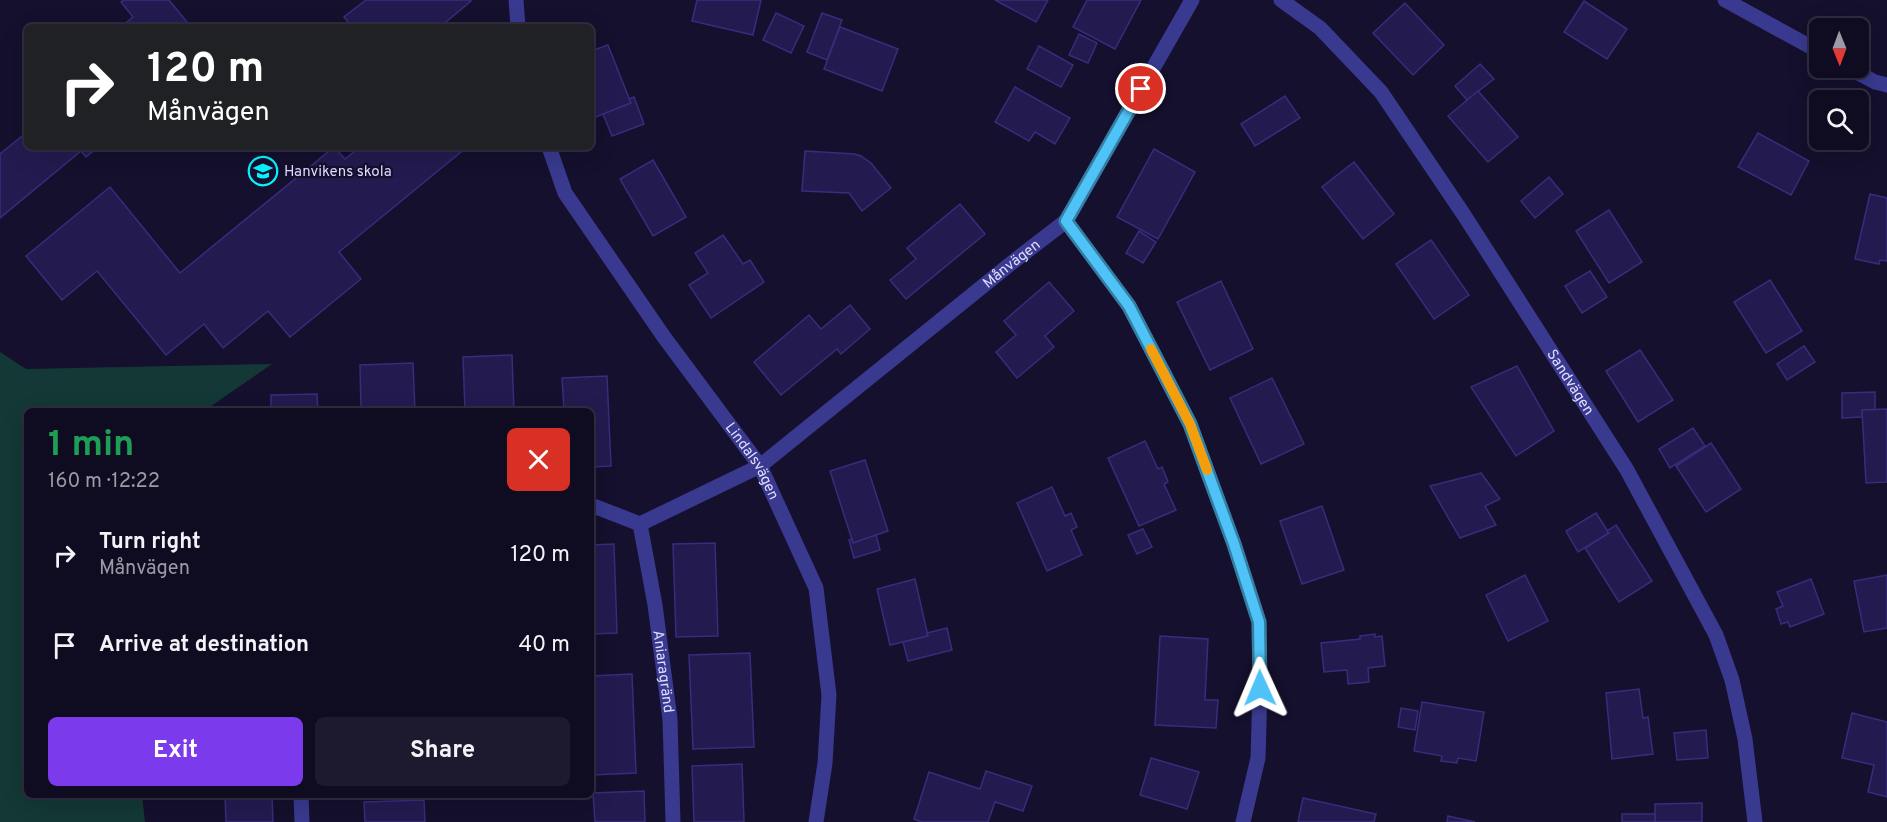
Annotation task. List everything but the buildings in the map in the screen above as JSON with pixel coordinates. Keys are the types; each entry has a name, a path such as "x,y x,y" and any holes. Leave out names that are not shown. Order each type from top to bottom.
{"street":[{"path":"516,0 518,24"},
{"name":"Månvägen","path":"760,466 1066,221 1192,0"},
{"name":"Sandvägen","path":"1281,0 1320,28 1381,92 1464,215 1622,461 1716,635 1732,680 1743,729 1755,822"},
{"path":"1725,0 1809,46"},
{"path":"1867,78 1887,85"},
{"name":"Lindalsvägen","path":"550,150 565,193 664,337 760,466 816,588 829,695 825,763 816,822"},
{"path":"1066,221 1129,306 1190,424 1234,544 1259,622 1260,688 1257,758 1243,822"},
{"path":"594,506 640,524 760,466"},
{"name":"Aniaragränd","path":"640,524 655,605 670,719 673,822"},
{"path":"301,798 302,822"}],"green space":[{"path":"0,352 26,369 272,364 208,408 24,408 24,798 142,798 145,822 0,822"}],"slow traffic":[{"path":"1151,349 1190,424 1207,470"}],"place":[{"name":"Hanvikens skola","path":"263,171"}],"route":[{"path":"1141,89 1066,221 1129,306 1190,424 1234,544 1259,622 1260,688"}]}
